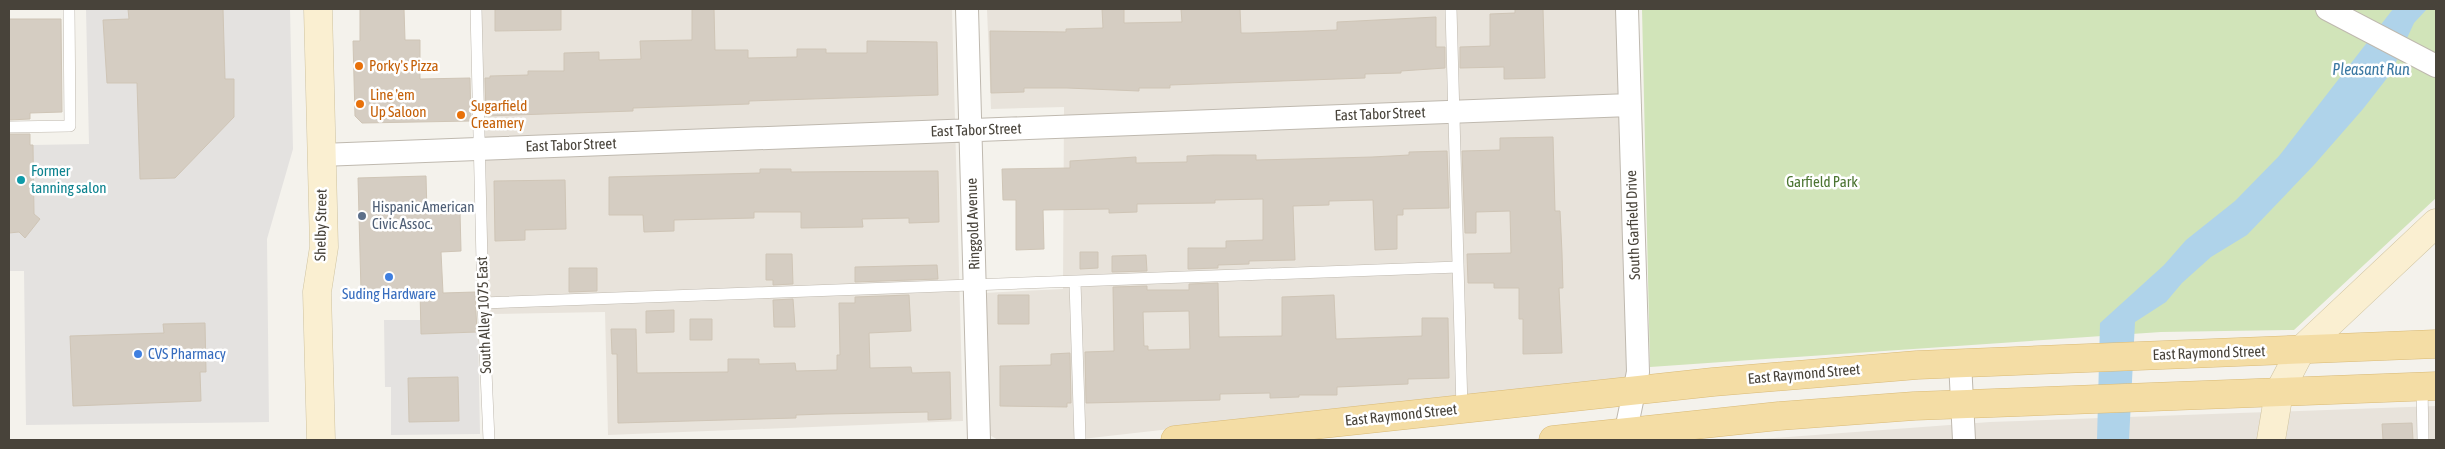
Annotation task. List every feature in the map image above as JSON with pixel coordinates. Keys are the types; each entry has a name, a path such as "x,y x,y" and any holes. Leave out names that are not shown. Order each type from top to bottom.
{"main road":[{"name":"Shelby Street","path":"318,9 324,247 317,292 321,440"},
{"path":"2271,440 2280,391 2301,350 2436,223"},
{"name":"East Raymond Street","path":"1175,440 1302,433 1462,409 1632,391 1960,362 2436,344"},
{"path":"1553,440 1624,436 1779,416 1962,404 2429,386"}],"street":[{"name":"Ringgold Avenue","path":"967,9 978,440"},
{"name":"South Garfield Drive","path":"1624,436 1632,391 1638,372 1627,9"},
{"path":"2336,13 2428,61"},
{"name":"East Tabor Street","path":"321,155 1630,105"},
{"path":"1960,362 1964,440"}],"lane":[{"path":"9,127 70,126 69,9"},
{"name":"South Alley 1075 East","path":"476,9 483,303 489,440"},
{"path":"1451,9 1462,409"},
{"path":"483,303 1458,267"},
{"path":"1075,282 1080,440"},
{"path":"2423,440 2429,386"}],"shaded area":[{"path":"86,9 290,9 293,149 267,239 269,422 26,425 24,271 9,271 9,233 19,232 25,237 34,214 33,145 89,144"},
{"path":"473,9 952,9 963,421 608,435 605,312 490,314"},
{"path":"987,9 1616,9 1630,377 1073,440 998,440 988,434 983,293 1063,289 1064,107 991,109"},
{"path":"384,320 420,320 421,334 478,332 480,434 391,435 391,387 385,387"},
{"path":"2436,406 2436,440 1746,440 1990,422"}],"green space":[{"name":"Garfield Park","path":"1642,9 2436,9 2436,198 2294,330 2161,332 1650,367"}],"water":[{"name":"Pleasant Run","path":"2393,9 2427,9 2414,23 2391,73 2363,109 2314,165 2247,235 2211,257 2182,283 2166,302 2135,322 2129,440 2097,440 2100,323 2164,265 2186,240 2235,201 2279,156"}],"building":[{"path":"128,9 223,9 225,79 234,79 234,117 175,178 140,179 137,83 107,83 103,20 129,19"},
{"path":"360,9 404,9 405,40 420,40 420,79 470,78 471,121 362,123 355,116 353,41 360,41"},
{"path":"495,9 561,9 561,30 495,31"},
{"path":"692,9 714,9 715,50 748,50 748,58 797,57 797,49 826,49 826,53 867,53 867,41 937,42 938,95 749,101 749,104 633,108 633,111 486,116 485,78 490,78 490,76 528,75 528,71 564,71 564,53 599,52 599,60 641,59 640,41 692,40"},
{"path":"1102,9 1124,9 1124,23 1182,22 1181,9 1240,9 1241,33 1337,30 1337,22 1436,17 1436,47 1445,47 1445,68 1401,71 1401,73 1365,74 1365,78 1170,85 1170,88 1139,88 1139,91 1024,88 1024,92 991,93 990,31 1066,32 1066,29 1103,28"},
{"path":"1515,9 1543,9 1545,78 1504,79 1504,67 1460,68 1460,47 1490,46 1490,14 1515,13"},
{"path":"9,19 61,19 62,112 30,113 30,119 9,120"},
{"name":"Former tanning salon","path":"9,134 30,134 30,145 33,145 34,214 40,219 25,238 19,232 9,233"},
{"path":"1553,137 1555,211 1560,211 1562,253 1563,288 1559,288 1562,353 1523,354 1523,319 1519,319 1519,288 1494,288 1494,283 1468,283 1467,254 1511,253 1510,211 1476,212 1476,233 1465,233 1462,151 1500,150 1500,138"},
{"path":"1447,151 1449,208 1403,209 1403,215 1397,215 1397,249 1375,250 1373,200 1329,201 1329,205 1293,206 1295,260 1249,261 1249,264 1218,265 1218,268 1188,269 1188,248 1226,248 1226,241 1263,240 1263,199 1215,200 1215,203 1137,204 1137,212 1109,213 1109,209 1043,210 1044,249 1016,250 1016,200 1003,200 1002,169 1070,168 1070,161 1136,157 1136,163 1187,162 1187,156 1256,155 1256,160 1372,157 1409,155 1409,152"},
{"path":"760,169 791,169 791,172 938,171 939,222 909,223 909,218 862,219 863,227 801,228 801,212 754,212 754,218 674,220 674,231 644,232 643,215 609,215 609,177 760,173"},
{"path":"426,176 427,213 460,212 461,251 441,252 443,293 475,292 477,332 421,334 420,290 361,291 358,178"},
{"path":"565,180 566,229 525,230 525,240 495,241 494,181"},
{"path":"1080,252 1098,252 1098,268 1080,269"},
{"path":"766,254 792,254 793,284 773,285 773,280 766,280"},
{"path":"1146,255 1147,271 1112,272 1112,256"},
{"path":"937,265 938,279 855,282 855,267"},
{"path":"569,268 597,268 597,291 569,292"},
{"path":"1218,283 1219,337 1282,336 1282,297 1334,295 1336,339 1422,336 1422,318 1448,318 1449,378 1408,379 1408,384 1337,387 1337,395 1299,395 1299,397 1270,398 1270,393 1220,394 1220,400 1086,403 1085,352 1114,351 1113,287 1147,286 1147,290 1189,290 1189,284","holes":["1189,311 1190,349 1148,350 1148,346 1144,346 1143,312"]},
{"path":"909,295 911,331 869,333 870,368 911,367 912,373 950,372 951,419 928,420 928,412 796,415 796,418 618,423 617,354 612,354 611,329 636,329 637,373 728,372 728,359 759,359 759,364 795,363 796,371 837,370 837,355 840,355 839,303 855,303 855,297"},
{"path":"998,295 1029,295 1029,324 998,324"},
{"path":"793,299 795,327 774,327 773,300"},
{"path":"674,310 674,332 646,333 646,311"},
{"path":"690,319 712,319 712,340 690,340"},
{"name":"CVS Pharmacy","path":"205,323 206,372 200,372 201,401 73,406 70,336 164,333 163,324"},
{"path":"1070,353 1071,403 1067,403 1067,407 1000,406 1000,366 1051,365 1051,354"},
{"path":"458,377 459,421 409,422 408,378"},
{"path":"2412,423 2413,440 2383,440 2382,424"}],"place":[{"name":"Porky's Pizza","path":"359,66"},
{"name":"Line 'em Up Saloon","path":"360,104"},
{"name":"Sugarfield Creamery","path":"461,115"},
{"name":"Former tanning salon","path":"21,180"},
{"name":"Hispanic American Civic Assoc.","path":"362,216"},
{"name":"Suding Hardware","path":"389,277"},
{"name":"CVS Pharmacy","path":"138,354"}]}
